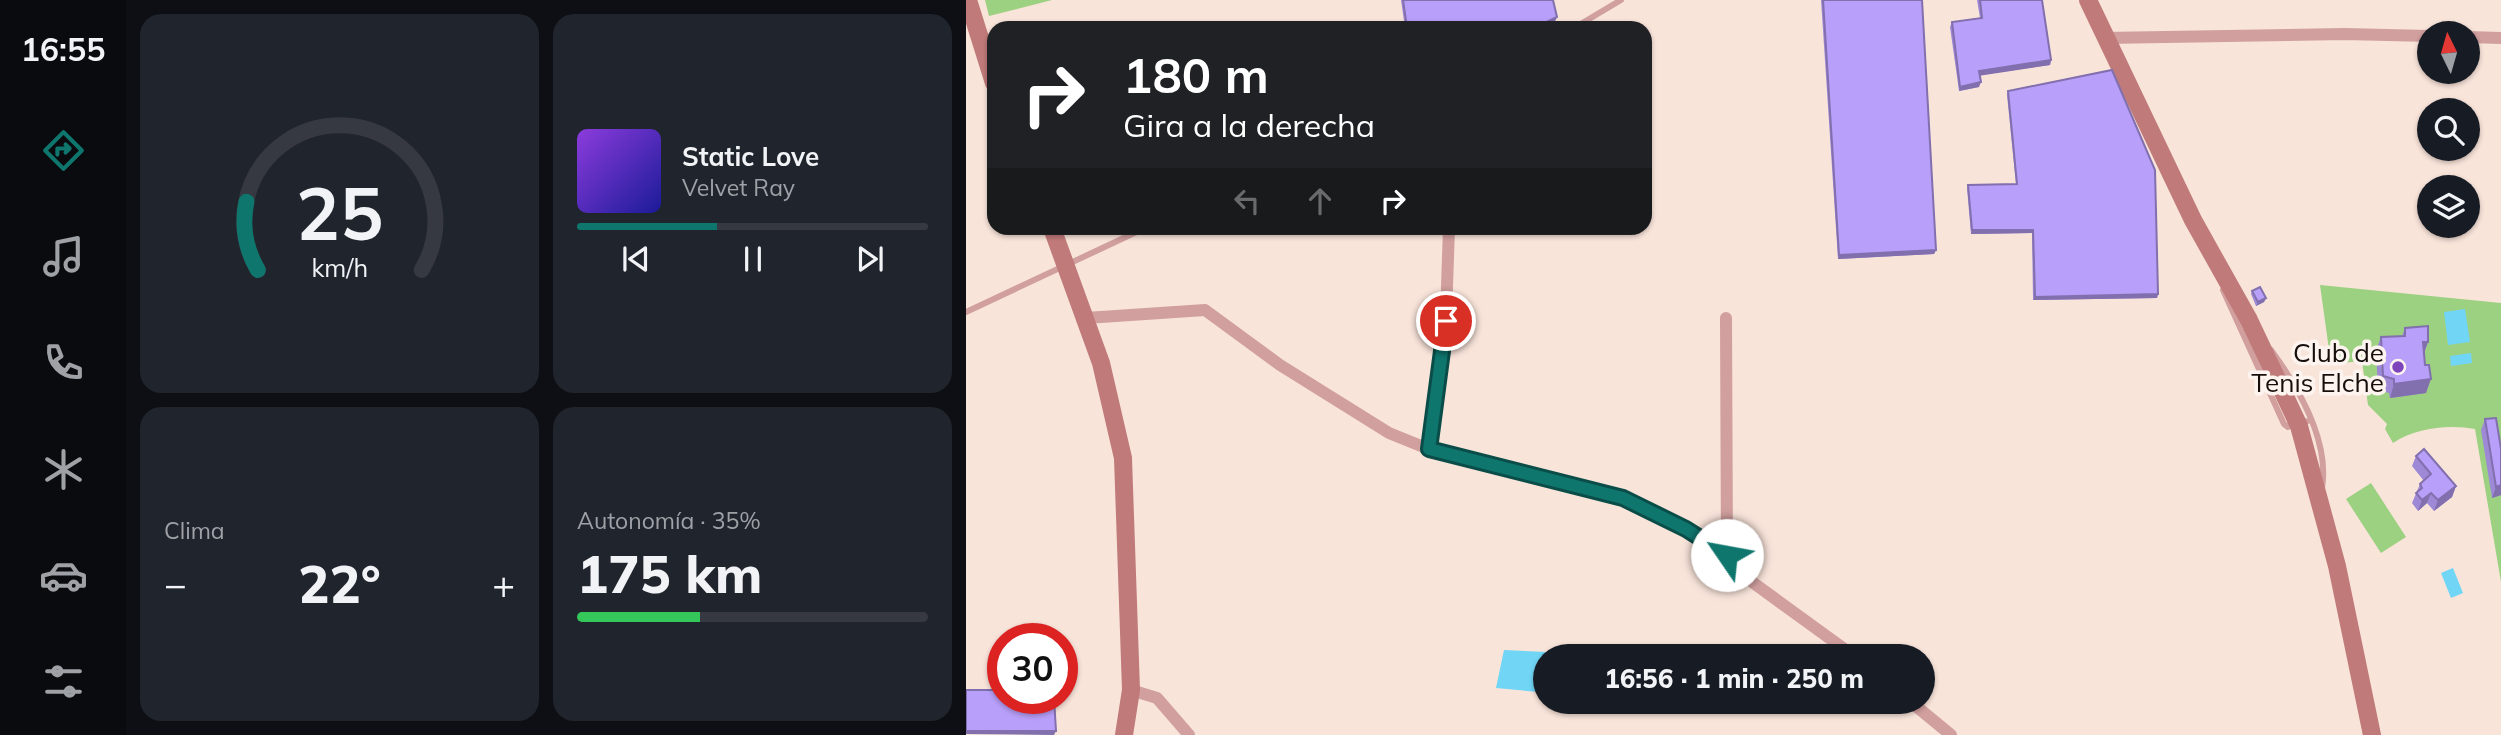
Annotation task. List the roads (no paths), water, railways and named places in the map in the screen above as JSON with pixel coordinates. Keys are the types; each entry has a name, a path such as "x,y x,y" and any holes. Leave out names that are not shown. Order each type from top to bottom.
{"main road":[{"path":"968,0 987,61"},
{"path":"2088,0 2193,220 2249,320 2277,380 2305,423 2357,651 2372,735"},
{"path":"1055,235 1101,363 1122,458 1131,690 1124,735"}],"street":[{"path":"2104,38 2318,34 2417,36"},
{"path":"2480,37 2501,38"},
{"path":"1429,449 1446,345 1449,235"},
{"path":"1086,318 1205,310 1280,365 1389,433 1429,449 1623,498 1686,529 1727,555 1748,579 1837,644"},
{"path":"1726,318 1727,555"},
{"path":"1131,690 1157,698 1189,735"},
{"path":"1926,714 1951,735"}],"lane":[{"path":"1586,21 1621,0"},
{"path":"966,312 1130,235"},
{"path":"2222,272 2222,287 2277,380"}],"water":[{"path":"2465,309 2470,342 2448,345 2444,312"},
{"path":"2471,353 2472,363 2451,366 2450,356"},
{"path":"2453,568 2463,593 2451,598 2441,573"},
{"path":"1504,650 1533,651 1533,692 1496,688"}],"place":[{"name":"Club de Tenis Elche","path":"2398,367"}]}
